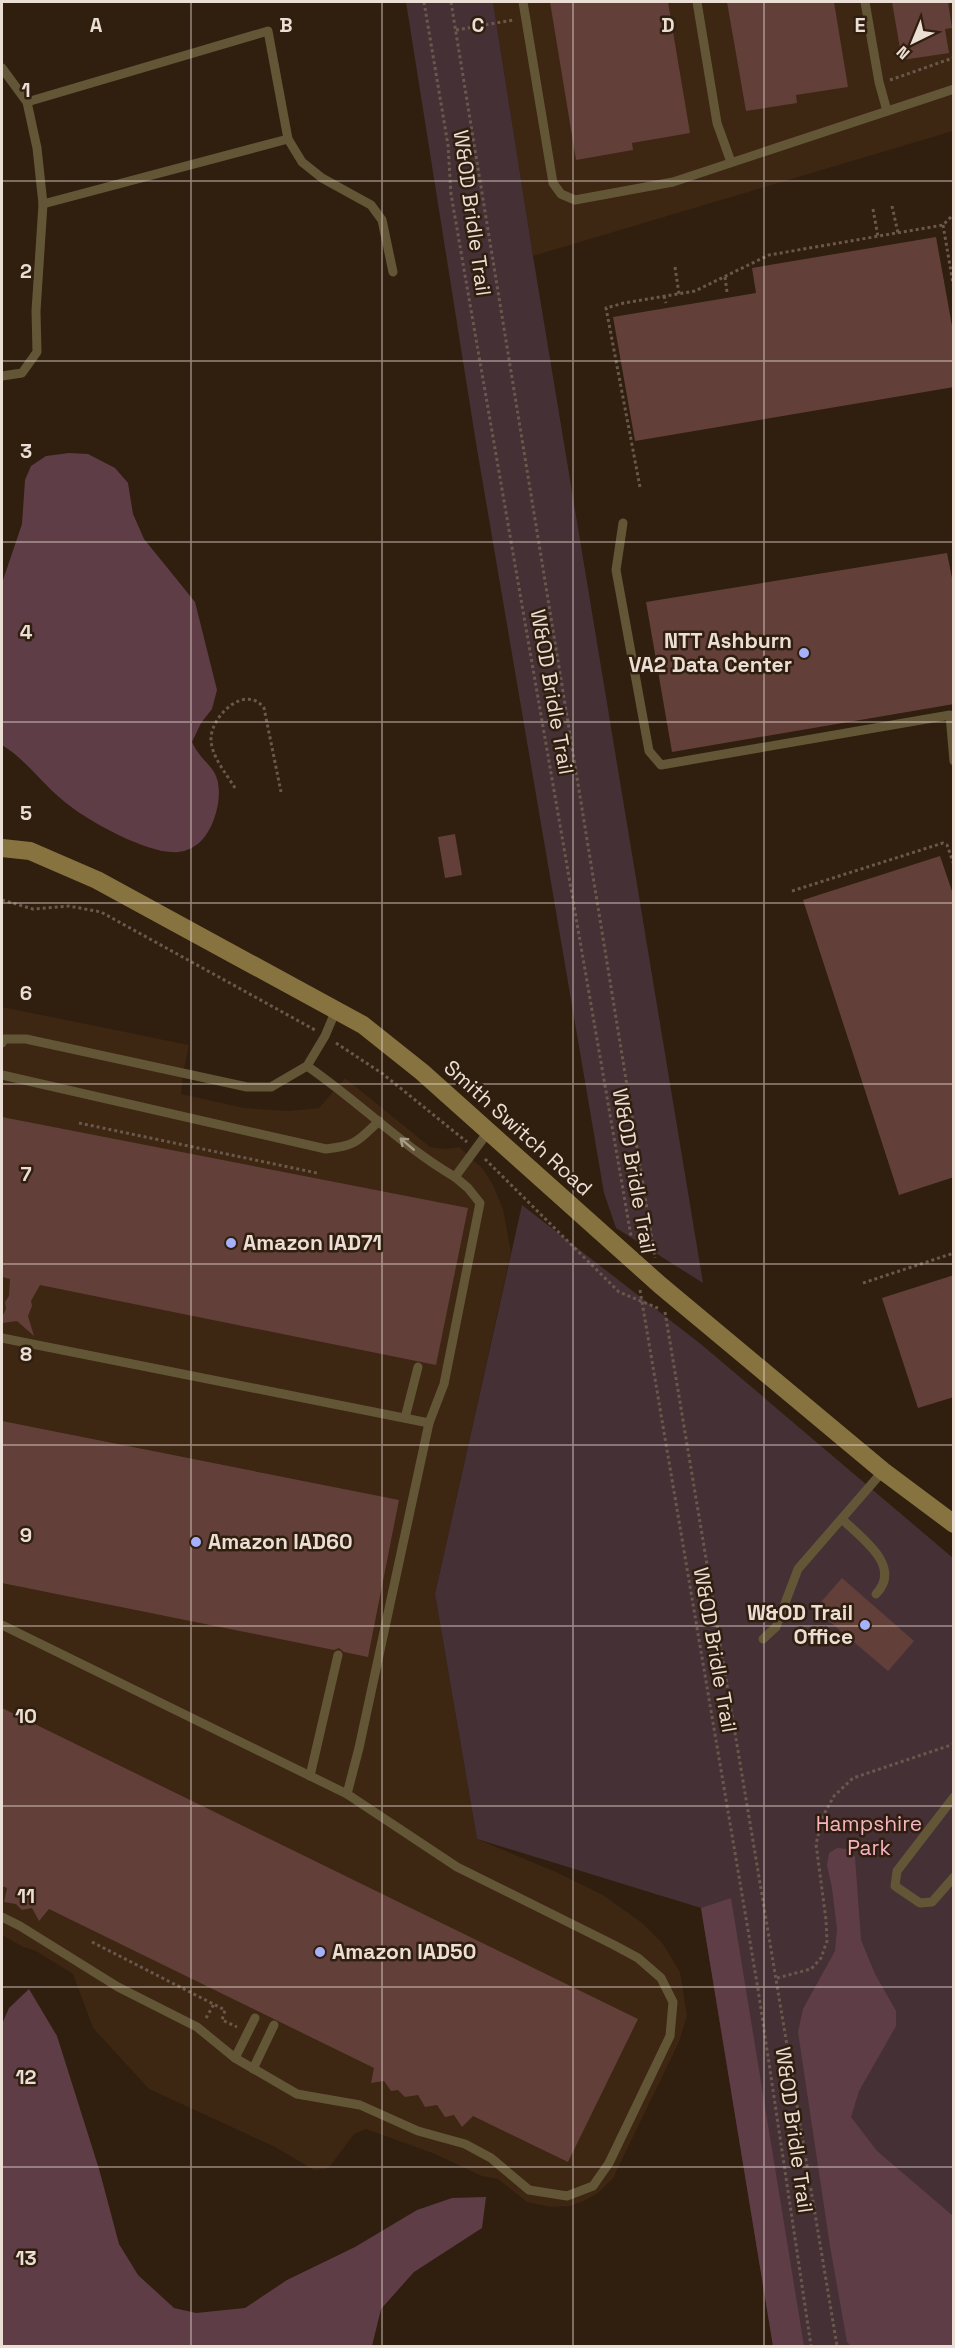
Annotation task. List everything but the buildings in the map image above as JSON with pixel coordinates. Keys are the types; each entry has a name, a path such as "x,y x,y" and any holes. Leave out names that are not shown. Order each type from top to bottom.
{"street":[{"name":"Smith Switch Road","path":"2,848 30,851 97,880 363,1025 400,1052 660,1285 882,1471 954,1524"}],"lane":[{"path":"523,2 553,183 561,194 575,200 673,182 954,89"},
{"path":"697,2 717,123 731,162"},
{"path":"865,2 886,111"},
{"path":"27,102 268,31 288,139 302,162 322,178 371,205 382,220 393,272"},
{"path":"2,69 27,102 37,148 43,204 36,311 37,352 22,373 2,376"},
{"path":"43,204 288,139"},
{"path":"623,523 616,570 649,751 661,765 950,715 954,762"},
{"path":"2,1042 4,1039 26,1039 247,1087 271,1087 307,1066 326,1036 336,1010"},
{"path":"307,1066 379,1120 428,1161 455,1177 480,1203 444,1384 429,1423 360,1748 347,1794"},
{"path":"2,1075 326,1149 347,1147 358,1142 379,1120"},
{"path":"455,1177 489,1132"},
{"path":"2,1338 429,1423"},
{"path":"405,1418 418,1367"},
{"path":"764,1639 776,1627 798,1569 882,1471"},
{"path":"842,1519 879,1555 886,1570 882,1588 876,1594"},
{"path":"2,1626 347,1794 457,1867 638,1958 661,1978 673,2002 670,2036 609,2163 592,2186 567,2196 529,2190 491,2158 465,2144 417,2131 360,2106 297,2094 235,2058 197,2026 118,1986 2,1917"},
{"path":"310,1776 338,1655"},
{"path":"954,1797 897,1870 895,1886 920,1903 932,1902 954,1877"},
{"path":"235,2058 255,2018"},
{"path":"253,2068 274,2025"}],"path":[{"name":"W&OD Bridle Trail","path":"424,2 448,145 451,194 636,1263 758,1989 811,2346"},
{"path":"451,2 660,1285 837,2346"},
{"path":"456,30 526,17"},
{"path":"888,81 942,63 953,58 954,54"},
{"path":"892,206 898,233"},
{"path":"873,209 878,237"},
{"path":"640,487 606,308 695,291 769,255 943,225 954,214"},
{"path":"943,225 954,289"},
{"path":"675,267 679,294"},
{"path":"725,277 727,292"},
{"path":"664,296 666,303"},
{"path":"235,788 213,750 211,737 215,725 226,710 237,701 249,698 258,701 264,708 281,792"},
{"path":"792,891 943,843 947,845 954,865"},
{"path":"2,900 33,909 69,906 101,912 326,1036 383,1074 475,1149 619,1292 665,1311"},
{"path":"80,1123 317,1173"},
{"path":"863,1283 954,1253"},
{"path":"777,1978 811,1969 821,1958 827,1941 816,1844 823,1816 834,1796 853,1778 954,1744"},
{"path":"92,1942 225,2010 222,2020 240,2029"}],"shaded area":[{"path":"493,2 953,2 953,131 533,256"},
{"path":"69,453 88,454 115,468 128,483 133,514 144,539 195,602 217,690 212,709 201,723 192,742 214,772 219,797 215,817 207,834 197,845 185,851 166,852 152,848 92,821 61,799 20,759 2,745 2,583 22,524 25,480 31,466 46,456"},
{"path":"2,1007 189,1045 181,1094 244,1108 288,1111 319,1108 345,1078 430,1147 446,1149 459,1147 483,1169 493,1185 503,1209 511,1252 435,1594 477,1839 556,1872 603,1895 641,1922 663,1944 680,1972 687,2016 679,2042 613,2178 598,2193 584,2201 569,2206 551,2207 527,2202 498,2179 482,2176 435,2154 366,2129 354,2134 331,2165 325,2169 314,2170 275,2147 149,2089 93,2028 73,1974 36,1951 23,1947 2,1935"},
{"path":"837,1848 848,1849 855,1857 861,1940 875,1974 896,2011 896,2026 859,2091 851,2117 877,2151 953,2216 953,2346 851,2346 847,2342 830,2246 798,2032 803,2009 835,1951 837,1929 827,1865 829,1853"},
{"path":"731,1898 804,2346 773,2346 701,1908"},
{"path":"29,1989 57,2036 99,2169 119,2244 138,2275 174,2308 196,2313 245,2308 287,2280 355,2247 417,2210 452,2198 486,2197 482,2228 414,2272 381,2309 372,2346 2,2346 2,2024 9,2008"}],"green space":[{"path":"406,2 493,2 703,1283 616,1228 604,1193 476,443"},
{"name":"Hampshire Park","path":"522,1205 702,1345 953,1558 953,2346 773,2346 701,1908 477,1839 435,1594"}],"place":[{"name":"NTT Ashburn VA2 Data Center","path":"804,653"},
{"name":"Amazon IAD71","path":"231,1243"},
{"name":"Amazon IAD60","path":"196,1542"},
{"name":"W&OD Trail Office","path":"865,1625"},
{"name":"Amazon IAD50","path":"320,1952"}]}
